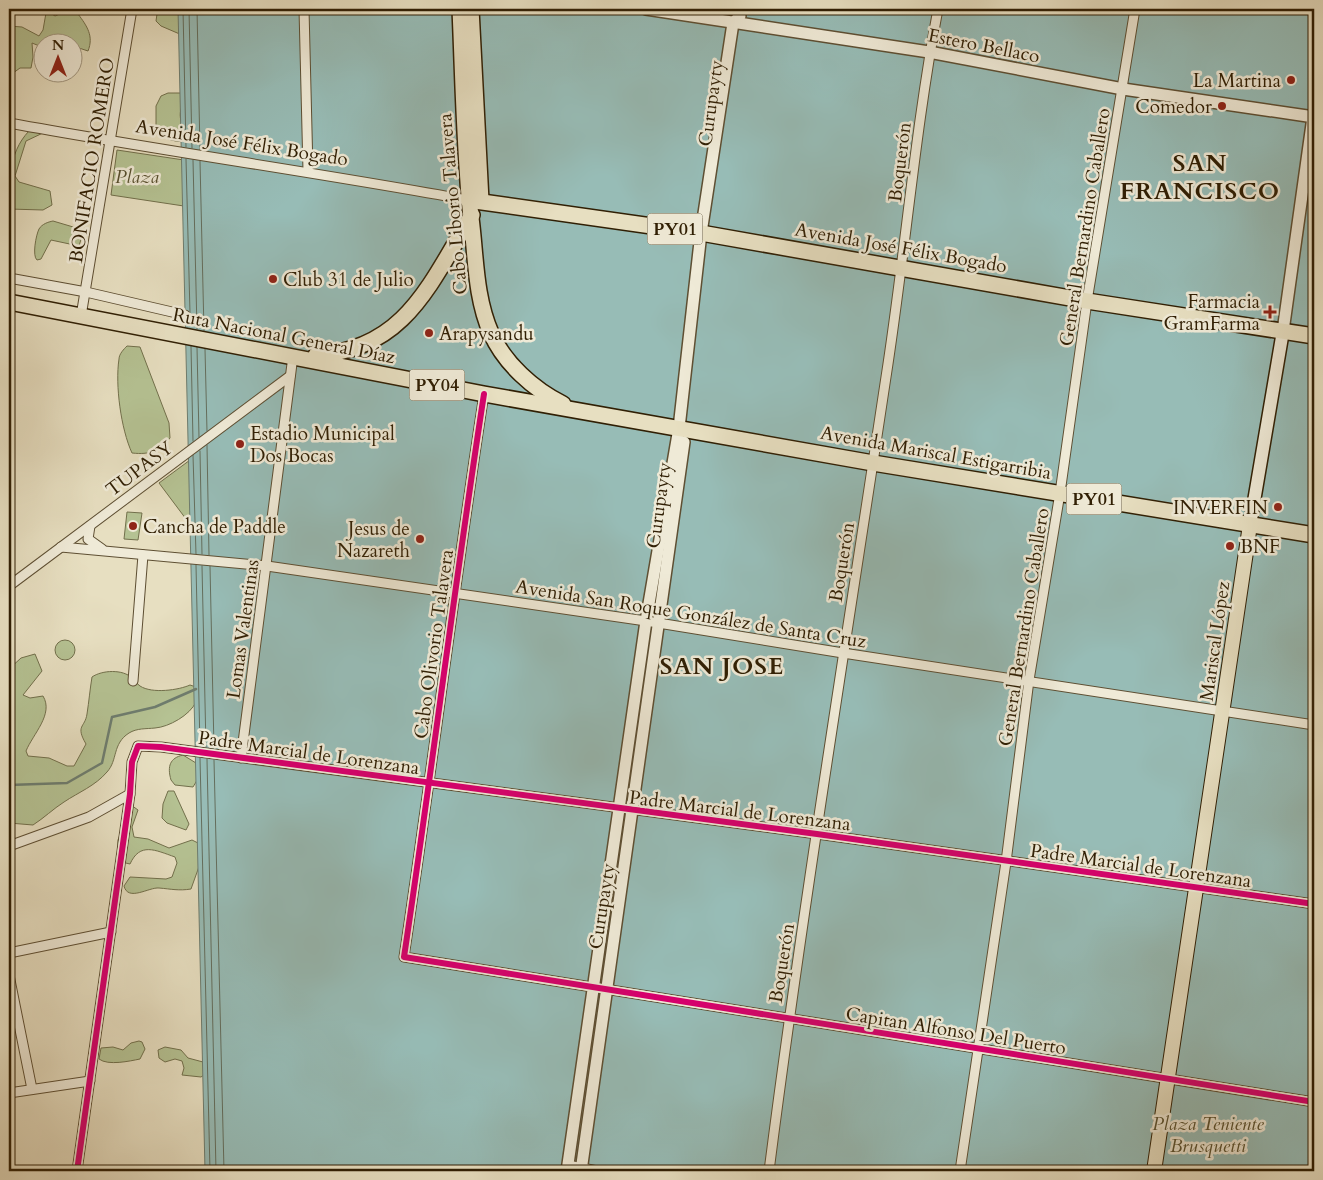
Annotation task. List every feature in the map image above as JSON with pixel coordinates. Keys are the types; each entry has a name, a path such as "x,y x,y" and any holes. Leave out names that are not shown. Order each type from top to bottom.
{"highway":[{"name":"Cabo Liborio Talavera","path":"460,9 475,200"},
{"name":"Cabo Liborio Talavera","path":"471,9 475,200"},
{"path":"293,356 336,354 362,347 394,324 416,305 433,282 471,216 475,200"},
{"name":"Avenida José Félix Bogado","path":"475,200 868,260 1087,300 1314,336"},
{"name":"Cabo Liborio Talavera","path":"471,216 480,298 492,335 508,360 532,384 561,403 581,410"},
{"name":"Ruta Nacional General Díaz","path":"9,302 484,394 581,410"},
{"name":"Avenida Mariscal Estigarribia","path":"581,410 873,463 1314,535"}],"main road":[{"name":"Mariscal López","path":"1154,1171 1250,525 1283,331"}],"street":[{"name":"BONIFACIO ROMERO","path":"81,316 132,9"},
{"path":"304,9 308,171"},
{"name":"Estero Bellaco","path":"646,9 738,18 930,49 1123,89 1314,114"},
{"name":"Boquerón","path":"769,1171 788,1020 817,834 842,653 903,267 930,49 938,9"},
{"name":"General Bernardino Caballero","path":"960,1171 1006,862 1029,680 1060,493 1087,300 1135,9"},
{"name":"Curupayty","path":"581,1170 605,990 633,811 659,623 705,234 738,18"},
{"name":"Mariscal López","path":"1283,331 1314,114"},
{"name":"Avenida José Félix Bogado","path":"9,123 111,142 308,171 475,200"},
{"path":"9,278 86,292 185,315"},
{"name":"Lomas Valentinas","path":"242,758 293,356"},
{"name":"TUPASY","path":"9,586 290,376"},
{"name":"Cabo Olivorio Talavera","path":"404,957 429,784 453,594 484,394"},
{"name":"Curupayty","path":"568,1168 646,621 682,429"},
{"path":"90,525 88,539 91,544 107,551"},
{"name":"Avenida San Roque González de Santa Cruz","path":"61,547 267,566 646,621 1314,725"},
{"path":"133,681 142,555"},
{"name":"Padre Marcial de Lorenzana","path":"130,794 132,762 138,746 161,747 817,834 1314,904"},
{"path":"9,846 89,817 130,794"},
{"path":"77,1171 130,794"},
{"path":"9,953 111,932"},
{"name":"Capitan Alfonso Del Puerto","path":"404,957 788,1020 978,1047 1314,1102"},
{"path":"9,974 32,1089"},
{"path":"9,1093 90,1080"},
{"path":"568,1168 597,1171"}],"green space":[{"path":"163,9 206,9 182,35 161,26 156,21 157,14"},
{"path":"49,12 55,16 62,13 78,14 87,27 90,36 88,51 82,49 82,32 42,32 46,13"},
{"path":"9,26 22,27 32,32 31,68 20,68 9,76"},
{"path":"168,93 190,93 180,112 180,118 191,142 167,138 156,129 156,106 161,96"},
{"path":"33,127 45,132 26,141 15,176 19,182 50,191 52,205 43,210 9,209 9,186 12,164 19,145"},
{"name":"Plaza","path":"117,150 204,163 197,208 111,195"},
{"path":"53,221 80,229 82,236 79,246 51,240 41,259 37,260 35,250 39,229"},
{"path":"127,346 140,347 169,423 170,438 158,449 149,453 132,453 122,420 118,394 118,370 120,355"},
{"path":"217,440 192,527 159,483"},
{"name":"Cancha de Paddle","path":"127,512 142,513 138,540 124,539"},
{"path":"65,640 72,643 75,650 72,657 65,660 58,657 55,650 58,643"},
{"path":"35,654 42,671 23,695 30,698 43,696 46,710 41,724 26,751 28,756 49,758 67,766 74,766 86,744 81,730 86,719 92,677 101,673 112,671 123,673 140,686 158,691 173,690 190,685 196,687 196,702 184,716 173,723 161,727 138,729 129,733 120,742 113,762 102,777 33,825 9,823 9,669 21,658"},
{"path":"183,755 196,763 199,777 193,787 175,785 171,780 169,771 171,763 175,758"},
{"path":"168,791 174,791 189,824 186,830 167,823 162,818 163,804"},
{"path":"131,805 138,810 132,827 134,837 148,839 169,848 192,840 198,843 201,861 191,889 155,888 139,893 126,891 124,886 130,877 166,879 172,877 177,863 175,857 155,850 143,850 134,857 130,864 117,861 118,840"},
{"path":"142,1042 145,1049 140,1059 113,1063 99,1059 101,1048 113,1047 123,1050 131,1043"},
{"path":"165,1047 181,1050 188,1058 203,1062 207,1073 201,1077 182,1075 184,1068 182,1061 175,1059 165,1062 159,1058 158,1050"}],"water":[{"path":"178,9 1314,9 1314,1171 205,1171"}],"waterway":[{"path":"9,785 67,783 102,763 112,717 155,707 196,689"}],"cycle path":[{"path":"484,394 404,957 1314,1102"},
{"path":"77,1171 130,794 132,762 138,746 161,747 817,834 1314,904"}],"place":[{"name":"La Martina","path":"1291,80"},
{"name":"Comedor","path":"1222,106"},
{"name":"Club 31 de Julio","path":"273,279"},
{"name":"Farmacia GramFarma","path":"1270,312"},
{"name":"Arapysandu","path":"429,333"},
{"name":"Estadio Municipal Dos Bocas","path":"240,444"},
{"name":"INVERFIN","path":"1278,507"},
{"name":"Cancha de Paddle","path":"133,526"},
{"name":"Jesus de Nazareth","path":"420,539"},
{"name":"BNF","path":"1230,546"}],"district":[{"name":"SAN FRANCISCO","path":"1200,177"},
{"name":"SAN JOSE","path":"722,666"}],"park label":[{"name":"Plaza Teniente Brusquetti","path":"1208,1134"}]}
